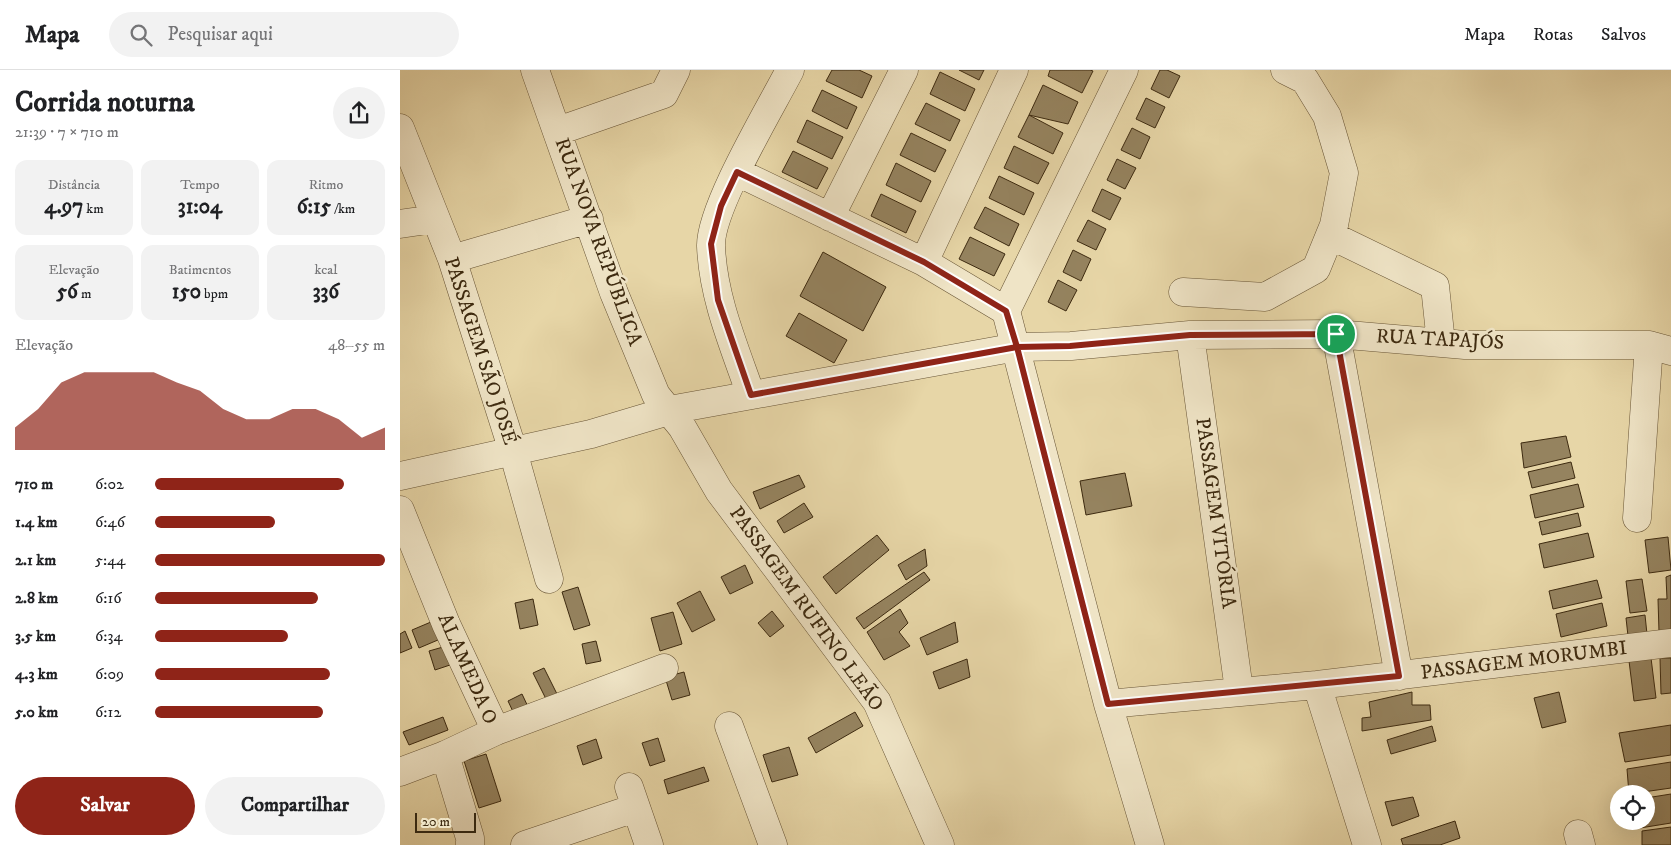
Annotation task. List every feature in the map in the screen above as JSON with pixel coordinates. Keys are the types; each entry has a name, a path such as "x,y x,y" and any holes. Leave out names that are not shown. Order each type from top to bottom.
{"street":[{"name":"RUA NOVA REPÚBLICA","path":"535,70 614,293 642,364 656,395 671,410"},
{"path":"558,131 664,94 676,70"},
{"path":"751,395 718,300 711,244 721,206 790,70"},
{"path":"830,217 904,70"},
{"path":"924,262 1014,70"},
{"path":"1006,311 1124,70"},
{"path":"1183,292 1265,296 1316,269 1330,235 1344,173 1327,116 1305,80 1285,70"},
{"name":"PASSAGEM SÃO JOSÉ","path":"400,128 434,219 452,259 513,451 549,578"},
{"path":"737,172 924,262 1006,311 1017,347 1108,704 1150,845"},
{"path":"400,224 434,219"},
{"path":"452,259 589,219"},
{"path":"1330,235 1435,286 1441,343"},
{"path":"1336,334 1399,676"},
{"name":"RUA TAPAJÓS","path":"400,476 591,434 671,410 1017,347 1070,346 1190,335 1336,334 1441,343 1660,348"},
{"name":"PASSAGEM VITÓRIA","path":"1190,335 1239,690"},
{"path":"1637,518 1660,348"},
{"name":"PASSAGEM RUFINO LEÃO","path":"671,410 719,491 877,702 940,845"},
{"name":"ALAMEDA O","path":"400,510 446,624 496,731 445,756 400,772"},
{"name":"PASSAGEM MORUMBI","path":"1108,704 1239,690 1317,685 1671,643"},
{"path":"496,731 664,668"},
{"path":"1317,685 1367,845"},
{"path":"729,726 773,845"},
{"path":"445,756 463,843"},
{"path":"525,845 632,798 650,845"}],"building":[{"path":"832,70 859,70 872,76 862,98 826,81"},
{"path":"959,70 984,70 979,80"},
{"path":"1050,70 1093,71 1082,93 1048,76"},
{"path":"1160,70 1167,70 1180,76 1169,98 1151,89"},
{"path":"940,72 975,89 965,111 930,94"},
{"path":"1043,85 1078,102 1068,124 1029,115"},
{"path":"822,90 857,107 847,129 812,111"},
{"path":"1146,98 1165,107 1155,128 1136,119"},
{"path":"926,103 960,120 950,141 915,124"},
{"path":"1029,115 1063,133 1053,154 1018,137"},
{"path":"807,120 843,137 832,159 797,142"},
{"path":"1132,128 1150,137 1140,159 1121,150"},
{"path":"911,133 946,150 935,172 900,155"},
{"path":"1014,146 1049,163 1038,184 1004,168"},
{"path":"793,151 828,168 817,189 782,172"},
{"path":"1117,159 1136,168 1125,189 1107,180"},
{"path":"896,163 931,181 921,202 886,185"},
{"path":"999,176 1034,193 1024,215 989,198"},
{"path":"1102,189 1121,198 1110,220 1092,211"},
{"path":"881,194 916,211 906,233 871,216"},
{"path":"985,207 1019,224 1009,246 974,228"},
{"path":"1088,220 1106,229 1096,250 1077,241"},
{"path":"970,237 1005,254 994,276 959,259"},
{"path":"1073,250 1091,259 1081,281 1063,272"},
{"path":"823,252 886,287 863,331 800,296"},
{"path":"1058,280 1077,290 1066,311 1048,302"},
{"path":"799,313 847,340 834,363 786,336"},
{"path":"1566,436 1571,457 1524,468 1521,443"},
{"path":"1571,462 1575,478 1532,488 1528,472"},
{"path":"1125,473 1132,506 1086,515 1080,481"},
{"path":"799,475 805,487 760,509 753,492"},
{"path":"1578,484 1584,507 1535,518 1530,495"},
{"path":"804,503 813,517 784,533 777,521"},
{"path":"1578,513 1581,526 1542,535 1539,522"},
{"path":"1588,533 1594,557 1544,568 1539,544"},
{"path":"877,535 889,550 836,594 823,577"},
{"path":"1668,537 1671,570 1649,573 1645,540"},
{"path":"925,549 927,566 906,580 898,565"},
{"path":"745,565 753,583 730,594 721,577"},
{"path":"924,572 930,580 864,629 856,618"},
{"path":"1671,575 1671,631 1659,632 1658,599 1667,599 1666,577"},
{"path":"1642,579 1647,611 1630,613 1626,581"},
{"path":"1597,580 1602,598 1553,609 1549,591"},
{"path":"578,587 590,625 574,630 562,592"},
{"path":"700,591 715,620 692,632 677,603"},
{"path":"533,599 538,625 520,629 515,603"},
{"path":"1602,603 1607,626 1561,637 1556,614"},
{"path":"900,609 908,623 899,632 910,646 884,660 867,632"},
{"path":"772,611 784,626 770,637 758,623"},
{"path":"673,612 682,644 660,651 651,618"},
{"path":"1645,615 1647,634 1628,636 1626,618"},
{"path":"438,619 445,637 419,648 412,630"},
{"path":"955,622 958,642 927,655 920,638"},
{"path":"405,631 412,648 400,653 400,634"},
{"path":"596,641 601,661 586,664 582,644"},
{"path":"450,645 456,663 435,670 429,651"},
{"path":"1651,658 1656,698 1634,701 1629,661"},
{"path":"1660,658 1671,658 1671,693 1661,694"},
{"path":"967,659 970,677 939,689 933,672"},
{"path":"544,668 557,694 546,699 533,673"},
{"path":"684,672 690,695 672,700 665,677"},
{"path":"1412,692 1412,705 1430,705 1431,720 1362,731 1362,718 1371,717 1369,702"},
{"path":"1559,692 1566,722 1542,728 1534,698"},
{"path":"522,694 530,711 516,718 508,701"},
{"path":"855,712 863,726 816,753 808,738"},
{"path":"443,717 448,730 409,745 403,732"},
{"path":"1671,725 1671,755 1625,762 1619,733"},
{"path":"1432,726 1436,741 1391,754 1387,740"},
{"path":"658,738 665,761 650,766 642,743"},
{"path":"596,739 602,758 583,765 577,746"},
{"path":"789,747 798,775 772,782 763,755"},
{"path":"486,754 501,801 479,808 464,761"},
{"path":"1671,762 1671,788 1655,790 1655,785 1628,785 1627,769"},
{"path":"704,767 709,781 668,794 664,780"},
{"path":"1671,794 1671,823 1655,826 1655,797"},
{"path":"1413,797 1419,816 1392,826 1385,802"},
{"path":"1455,821 1460,838 1440,845 1403,845 1401,839"},
{"path":"1671,827 1671,845 1642,845 1642,831"}],"route":[{"path":"1336,334 1190,335 1070,346 1017,347 751,395 718,300 711,244 721,206 737,172 924,262 1006,311 1017,347 1108,704 1399,676 1336,334"}]}
